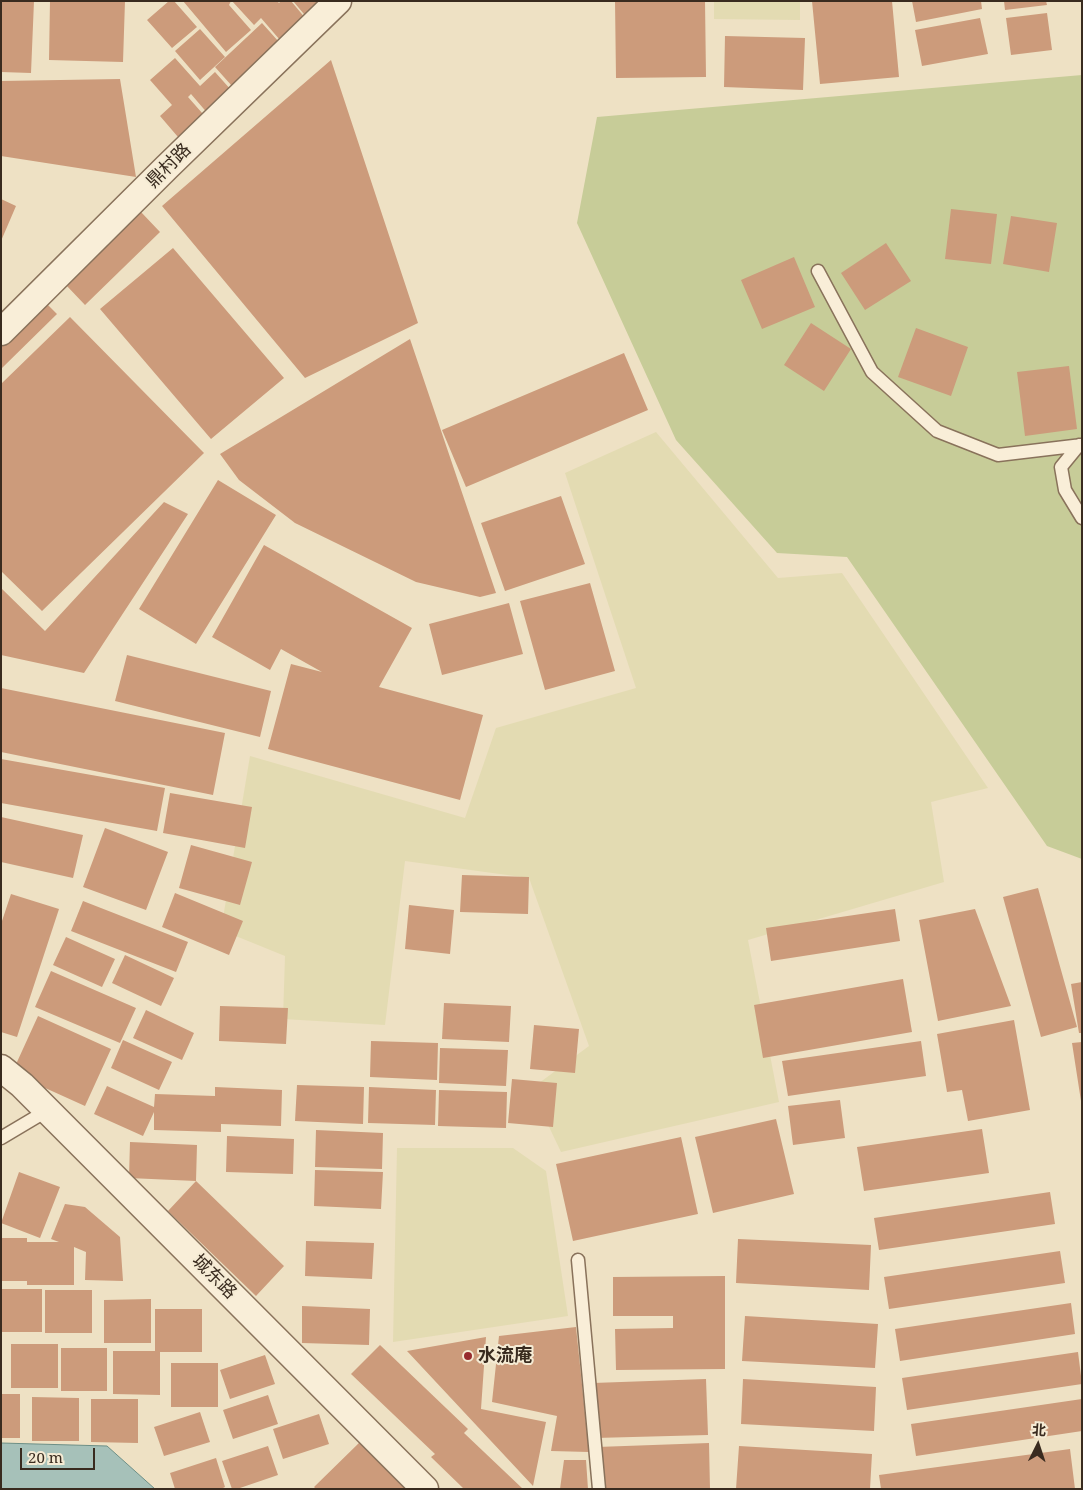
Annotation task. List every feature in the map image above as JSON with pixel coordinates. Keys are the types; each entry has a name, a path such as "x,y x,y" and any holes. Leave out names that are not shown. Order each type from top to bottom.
{"street":[{"name":"鼎村路","path":"1,332 338,1"},
{"name":"城东路","path":"1,1068 48,1110 425,1489"}],"lane":[{"path":"818,271 872,372 937,431 998,455 1081,445"},
{"path":"1081,445 1061,467 1065,490 1082,518"},
{"path":"1,1138 48,1110"},
{"path":"578,1260 599,1489"}],"shaded area":[{"path":"714,1 800,1 800,20 714,19"},
{"path":"656,432 778,578 842,573 988,788 931,802 944,882 748,940 779,1102 561,1152 531,1089 589,1046 529,878 405,861 385,1025 283,1019 285,956 221,930 250,756 465,818 496,728 636,688 565,473"},
{"path":"397,1148 513,1148 546,1171 568,1316 393,1342"}],"green space":[{"path":"1082,75 1082,859 1047,846 847,557 777,553 676,440 577,223 597,117"}],"water":[{"path":"1,1443 107,1446 155,1489 1,1489"}],"building":[{"path":"1,1 34,1 31,73 1,72"},
{"path":"50,1 125,1 123,62 49,60"},
{"path":"169,1 174,1 197,27 172,48 147,20"},
{"path":"183,1 231,1 229,5 251,30 226,52"},
{"path":"232,1 277,1 279,3 281,1 291,1 311,25 286,47 261,18 254,25"},
{"path":"293,1 337,1 314,26"},
{"path":"615,1 705,1 706,77 616,78"},
{"path":"812,1 892,1 899,77 820,84"},
{"path":"912,1 981,1 982,9 916,22"},
{"path":"1004,1 1046,1 1047,5 1005,10"},
{"path":"1047,13 1052,50 1011,55 1006,18"},
{"path":"980,18 988,54 922,66 915,30"},
{"path":"262,23 287,51 240,95 215,67"},
{"path":"200,29 225,57 200,80 175,51"},
{"path":"725,36 805,38 803,90 724,87"},
{"path":"175,58 200,86 215,72 240,100 215,122 191,94 188,97 210,122 184,144 160,116 172,105 150,80"},
{"path":"331,60 418,323 305,378 162,206"},
{"path":"120,79 136,177 1,156 1,81"},
{"path":"1,199 16,206 1,241"},
{"path":"951,209 997,214 991,264 945,259"},
{"path":"141,212 160,232 85,305 66,285"},
{"path":"1011,216 1057,223 1049,272 1003,264"},
{"path":"886,243 911,281 865,310 841,273"},
{"path":"173,248 284,378 211,439 100,309"},
{"path":"794,257 815,307 762,329 741,280"},
{"path":"45,302 57,314 1,369 1,345"},
{"path":"70,317 204,453 42,611 1,571 1,384"},
{"path":"811,323 851,349 824,391 784,365"},
{"path":"916,328 968,347 951,396 898,377"},
{"path":"410,339 496,593 480,597 416,582 295,523 239,480 220,454"},
{"path":"624,353 648,410 466,487 442,430"},
{"path":"1069,366 1077,429 1025,436 1017,372"},
{"path":"218,480 276,515 196,644 139,609"},
{"path":"561,496 585,564 505,591 481,523"},
{"path":"164,502 188,514 84,673 1,655 1,588 45,631"},
{"path":"264,545 412,628 379,687 483,715 460,800 268,749 291,664 322,672 281,649 270,670 212,637"},
{"path":"590,583 615,671 545,690 520,601"},
{"path":"509,603 523,654 442,675 429,624"},
{"path":"127,655 271,691 260,737 115,701"},
{"path":"1,688 225,733 213,795 1,752"},
{"path":"1,759 165,788 157,831 1,803"},
{"path":"170,793 252,807 245,848 163,833"},
{"path":"1,817 83,835 73,878 1,862"},
{"path":"105,828 168,852 146,910 83,887"},
{"path":"191,845 252,862 240,905 179,888"},
{"path":"462,875 529,877 528,914 460,912"},
{"path":"1038,888 1077,1027 1041,1037 1003,897"},
{"path":"175,893 243,921 229,955 162,927"},
{"path":"11,894 59,909 17,1037 1,1032 1,924"},
{"path":"83,901 188,942 176,972 71,931"},
{"path":"409,905 454,910 450,954 405,949"},
{"path":"895,909 900,941 771,961 766,928"},
{"path":"975,909 1011,1006 938,1021 919,920"},
{"path":"66,937 115,959 102,987 53,965"},
{"path":"125,955 174,978 161,1006 112,983"},
{"path":"51,971 136,1008 120,1043 35,1007"},
{"path":"903,979 912,1032 763,1058 754,1005"},
{"path":"1082,982 1082,1033 1079,1033 1071,984"},
{"path":"444,1003 511,1006 509,1042 442,1039"},
{"path":"220,1006 288,1008 286,1044 219,1041"},
{"path":"146,1010 194,1033 182,1060 133,1038"},
{"path":"38,1016 111,1049 85,1106 12,1073"},
{"path":"1014,1020 1030,1110 968,1121 962,1090 947,1092 937,1034"},
{"path":"534,1025 579,1029 575,1073 530,1069"},
{"path":"123,1040 172,1062 159,1090 111,1068"},
{"path":"371,1041 438,1043 437,1080 370,1077"},
{"path":"921,1041 926,1076 788,1096 782,1061"},
{"path":"1082,1042 1082,1101 1081,1101 1072,1043"},
{"path":"440,1048 508,1050 506,1086 439,1083"},
{"path":"512,1079 557,1083 553,1127 508,1123"},
{"path":"297,1085 364,1087 363,1124 295,1121"},
{"path":"107,1086 154,1107 155,1094 215,1096 215,1087 282,1090 281,1126 221,1124 221,1132 154,1130 154,1112 143,1136 94,1114"},
{"path":"369,1087 436,1090 435,1125 368,1123"},
{"path":"439,1090 507,1092 506,1128 438,1126"},
{"path":"840,1100 845,1138 793,1145 788,1106"},
{"path":"776,1119 794,1194 713,1213 695,1137"},
{"path":"982,1129 989,1173 864,1191 857,1147"},
{"path":"316,1130 383,1133 382,1169 315,1167"},
{"path":"227,1136 294,1139 293,1174 226,1172"},
{"path":"681,1137 698,1214 573,1241 556,1164"},
{"path":"130,1142 197,1145 196,1181 129,1178"},
{"path":"315,1170 383,1172 381,1209 314,1206"},
{"path":"19,1172 60,1187 40,1238 1,1223"},
{"path":"196,1181 284,1266 256,1296 168,1211"},
{"path":"1050,1192 1055,1224 879,1250 874,1218"},
{"path":"65,1204 85,1207 120,1237 123,1281 85,1280 86,1252 74,1247 74,1285 27,1285 27,1281 1,1281 1,1238 27,1238 27,1242 59,1242 51,1239"},
{"path":"738,1239 871,1245 869,1290 736,1283"},
{"path":"306,1241 374,1243 372,1279 305,1276"},
{"path":"1060,1251 1065,1283 889,1309 884,1277"},
{"path":"725,1276 725,1369 616,1370 615,1329 673,1328 673,1316 613,1316 613,1277"},
{"path":"1,1289 42,1289 42,1332 1,1332"},
{"path":"45,1290 92,1290 92,1333 45,1333"},
{"path":"151,1299 151,1343 104,1343 104,1300"},
{"path":"1071,1303 1075,1334 900,1361 895,1329"},
{"path":"302,1306 370,1309 369,1345 302,1343"},
{"path":"155,1309 202,1309 202,1352 160,1352 160,1395 113,1394 113,1351 155,1351"},
{"path":"745,1316 878,1324 875,1368 742,1361"},
{"path":"576,1327 589,1452 551,1451 557,1416 492,1402 499,1336"},
{"path":"486,1337 481,1409 546,1422 533,1486 407,1351"},
{"path":"11,1344 58,1344 58,1388 11,1388"},
{"path":"380,1345 468,1429 464,1433 523,1489 464,1489 431,1457 435,1454 351,1374"},
{"path":"61,1348 107,1348 107,1391 61,1391"},
{"path":"1078,1352 1082,1384 907,1410 902,1378"},
{"path":"265,1355 275,1384 230,1399 220,1370"},
{"path":"171,1363 218,1363 218,1407 171,1407"},
{"path":"706,1379 708,1435 595,1438 593,1383"},
{"path":"743,1379 876,1387 874,1431 741,1424"},
{"path":"1,1394 20,1394 20,1438 1,1438"},
{"path":"268,1395 278,1424 233,1439 223,1410"},
{"path":"32,1397 79,1398 79,1441 32,1441"},
{"path":"91,1399 138,1399 138,1443 91,1442"},
{"path":"1082,1399 1082,1431 916,1456 911,1424"},
{"path":"200,1412 210,1442 164,1456 154,1427"},
{"path":"319,1414 329,1444 283,1459 273,1429"},
{"path":"361,1441 407,1489 316,1489 314,1487"},
{"path":"709,1443 710,1489 598,1489 597,1447"},
{"path":"268,1446 278,1475 232,1489 222,1461"},
{"path":"739,1446 872,1454 870,1489 736,1489"},
{"path":"1070,1449 1075,1489 881,1489 879,1475"},
{"path":"216,1458 225,1487 221,1489 175,1489 170,1473"},
{"path":"564,1460 586,1460 588,1489 560,1489"}],"place":[{"name":"水流庵","path":"468,1356"}]}
